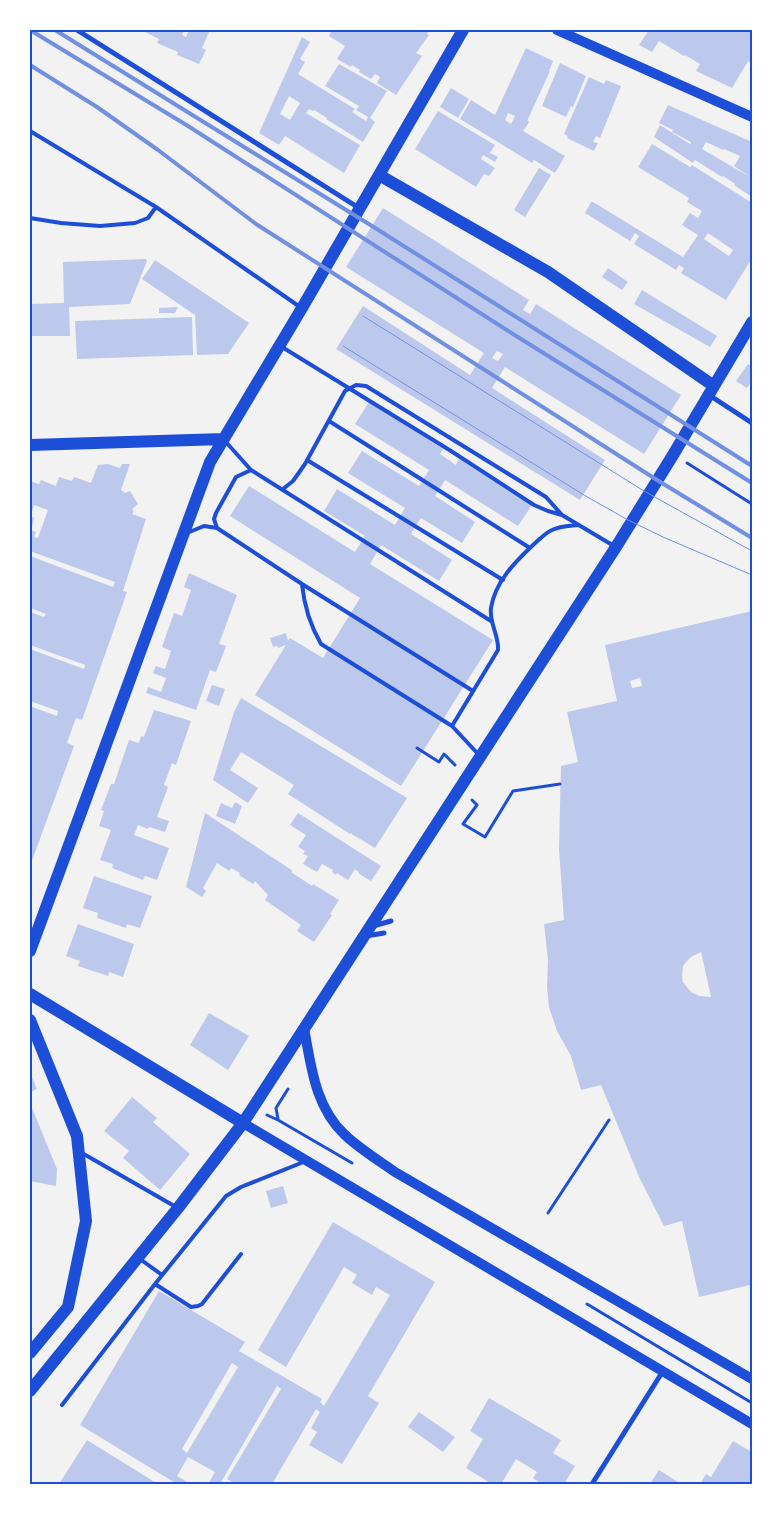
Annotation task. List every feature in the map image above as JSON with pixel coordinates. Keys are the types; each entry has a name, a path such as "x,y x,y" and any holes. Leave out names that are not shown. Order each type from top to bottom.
{"main road":[{"path":"30,951 210,462 280,346 463,30"},
{"path":"556,30 752,118"},
{"path":"379,175 548,272 711,390"},
{"path":"30,1391 178,1208 243,1123 616,547 752,322"},
{"path":"30,445 224,439"},
{"path":"30,994 243,1123 752,1424"},
{"path":"30,1020 77,1136 86,1221 68,1307 30,1353"},
{"path":"304,1028 318,1096 338,1127 359,1147 395,1172 752,1379"}],"street":[{"path":"77,30 359,208"},
{"path":"711,390 752,423"},
{"path":"367,932 391,921"},
{"path":"367,932 384,933"},
{"path":"592,1484 663,1371"}],"lane":[{"path":"30,131 156,207 302,308"},
{"path":"30,218 100,226 135,223 148,218 156,207"},
{"path":"280,346 534,505 562,515 616,547"},
{"path":"283,489 293,481 307,460 345,391 356,386 366,386 546,497 562,515"},
{"path":"329,421 530,548"},
{"path":"224,439 252,470 491,621"},
{"path":"307,460 503,580"},
{"path":"217,528 214,519 216,513 236,477 252,470"},
{"path":"452,726 498,650 498,643 491,621 491,608 498,586 511,567 550,531 564,526 578,525"},
{"path":"183,535 204,526 217,528 302,584 474,691"},
{"path":"302,584 313,630 321,644 452,726 481,756"},
{"path":"78,1150 178,1208"},
{"path":"62,1405 162,1275 226,1196 232,1191 307,1161"},
{"path":"155,1284 191,1307 198,1306 202,1304 241,1254"},
{"path":"138,1258 162,1275"}],"path":[{"path":"673,455 752,504"},
{"path":"417,748 439,762 444,754 468,776"},
{"path":"470,798 476,805 463,824 485,837 513,791 560,784"},
{"path":"278,1120 276,1108 288,1088"},
{"path":"548,1213 609,1120"}],"building":[{"path":"141,30 184,30 182,35 186,37 189,30 210,30 202,48 206,50 199,64 177,55 178,52 157,43 159,39"},
{"path":"332,30 429,30 427,34 429,35 416,53 422,56 396,95 377,83 380,77 375,74 371,79 352,65 351,67 337,59 345,46 329,36"},
{"path":"649,30 752,30 752,63 748,61 732,88 696,71 700,64 659,41 652,52 639,45"},
{"path":"302,37 310,42 300,59 305,62 298,74 355,109 352,112 366,121 368,117 356,110 359,106 325,86 339,64 387,91 370,118 375,122 363,142 314,110 309,109 306,113 360,145 344,173 285,136 279,145 259,133","holes":["289,96 300,103 290,120 280,114"]},
{"path":"526,48 553,61 527,121 529,121 528,124 523,131 565,156 555,173 534,160 532,163 460,119 471,100 495,115","holes":["508,113 515,116 511,124 505,120"]},
{"path":"560,63 586,76 573,107 571,106 566,117 542,106"},
{"path":"589,77 604,84 606,80 621,86 600,138 596,136 593,142 598,143 594,151 567,138 568,136 564,134"},
{"path":"451,88 469,99 458,118 440,107"},
{"path":"668,105 752,142 752,197 723,176 695,160 693,163 654,137 660,125 690,144 691,142 659,123","holes":["706,142 740,156 734,166 750,177 702,149"]},
{"path":"438,111 495,145 490,153 498,157 495,162 483,155 481,159 495,168 489,176 484,174 476,187 415,149"},
{"path":"652,144 690,167 692,165 752,203 752,258 726,300 681,273 684,268 679,265 676,270 634,244 639,236 635,233 630,241 585,213 591,202 593,202 683,257 698,235 682,225 690,213 698,218 702,211 687,202 689,198 638,167","holes":["708,233 733,250 729,256 704,239"]},
{"path":"539,168 551,175 525,217 514,210"},
{"path":"383,208 529,300 523,310 530,314 536,304 681,395 644,454 505,367 492,388 605,460 580,500 336,349 363,306 470,375 484,353 346,267","holes":["497,351 503,354 498,361 492,358"]},
{"path":"146,259 147,261 130,304 69,307 70,336 30,336 30,304 64,303 63,262"},
{"path":"155,260 249,323 228,354 197,355 195,315 142,279"},
{"path":"608,268 628,282 622,290 602,277"},
{"path":"642,290 717,336 710,347 634,304"},
{"path":"178,307 175,313 159,313 159,308"},
{"path":"192,317 193,355 77,359 75,321"},
{"path":"748,364 752,367 752,380 747,388 736,381"},
{"path":"369,402 443,449 440,454 456,465 459,459 532,505 518,526 445,480 435,496 475,522 462,543 421,518 411,534 452,560 439,581 381,545 370,564 493,640 401,786 255,695 286,645 278,648 277,646 273,647 270,638 286,633 288,641 290,638 323,658 360,598 230,516 249,486 355,552 365,536 324,511 337,489 395,525 405,508 348,473 362,451 419,486 429,470 355,424"},
{"path":"108,464 120,468 122,464 130,464 121,490 125,493 130,491 138,504 132,509 134,511 132,514 146,519 123,591 127,592 82,720 76,718 67,743 74,746 30,866 30,706 57,716 58,711 30,701 30,649 84,669 85,665 30,645 30,612 44,617 46,614 30,608 30,556 113,587 115,582 30,551 30,530 36,532 34,537 38,538 48,510 34,505 31,516 34,518 32,527 30,526 30,481 39,484 41,480 56,486 59,477 72,481 74,477 91,483 98,465"},
{"path":"189,573 237,595 219,644 226,646 216,672 210,670 196,710 146,693 148,687 161,692 166,678 153,673 156,666 165,669 171,651 162,647 174,613 182,616 191,590 184,587"},
{"path":"752,611 752,1291 750,1285 699,1297 682,1221 664,1226 640,1179 601,1085 581,1090 571,1056 557,1031 549,1007 547,987 548,960 544,924 564,920 559,849 561,766 578,762 567,712 617,701 605,645","holes":["640,678 642,686 632,688 630,681","701,952 711,997 699,996 691,992 682,978 683,966 691,957"]},
{"path":"212,685 225,689 219,706 206,701"},
{"path":"241,698 407,798 375,848 288,794 294,785 241,752 230,770 258,788 248,803 213,780 234,712"},
{"path":"154,710 191,721 176,765 172,763 164,785 168,787 157,817 169,821 165,832 138,825 134,835 169,848 157,880 145,876 143,880 112,868 113,864 100,860 111,830 99,826 104,811 101,810 111,784 114,784 129,740 139,743 141,736 144,737"},
{"path":"235,802 242,806 235,824 216,816 221,803 232,808"},
{"path":"205,813 293,871 291,872 312,886 313,884 339,900 330,914 332,915 314,942 297,931 301,925 265,900 268,895 255,881 253,884 231,868 229,871 217,863 203,888 206,891 202,897 186,887"},
{"path":"298,813 381,866 371,881 355,869 348,880 337,873 336,875 332,872 333,870 322,864 317,872 303,864 308,856 303,854 305,851 298,847 306,835 290,825"},
{"path":"94,876 152,896 140,928 127,924 126,928 97,918 98,913 83,908"},
{"path":"78,924 134,944 123,977 109,972 108,976 78,966 80,961 66,956"},
{"path":"209,1013 249,1036 228,1070 190,1045"},
{"path":"30,1072 37,1089 30,1092"},
{"path":"132,1097 157,1118 153,1122 190,1154 160,1190 123,1158 129,1151 104,1131"},
{"path":"30,1103 57,1169 56,1186 30,1181"},
{"path":"283,1186 288,1203 271,1208 266,1191"},
{"path":"333,1222 435,1282 368,1396 379,1403 342,1464 309,1445 317,1432 311,1428 320,1412 316,1409 272,1484 233,1484 227,1479 281,1389 277,1386 220,1484 208,1484 215,1472 188,1457 177,1476 191,1484 177,1484 80,1425 159,1291 245,1342 239,1351 322,1399 320,1402 324,1406 390,1295 376,1287 372,1295 352,1283 357,1275 344,1267 286,1367 258,1350","holes":["232,1363 238,1367 187,1453 182,1449"]},
{"path":"489,1398 561,1440 553,1453 575,1466 564,1484 542,1484 533,1478 537,1472 516,1459 501,1484 492,1484 466,1468 483,1439 470,1431"},
{"path":"419,1412 455,1437 443,1452 408,1427"},
{"path":"87,1440 158,1484 59,1484"},
{"path":"733,1441 752,1452 752,1484 700,1484 706,1474 711,1477"},
{"path":"659,1470 681,1484 650,1484"}],"tram line":[{"path":"363,316 644,491 752,551"},
{"path":"343,346 584,495 628,520 752,575"}],"railway":[{"path":"30,30 188,126 513,334 752,483"},
{"path":"55,30 372,226 752,466"},
{"path":"30,65 97,107 158,150 256,224 657,480 752,538"}]}
